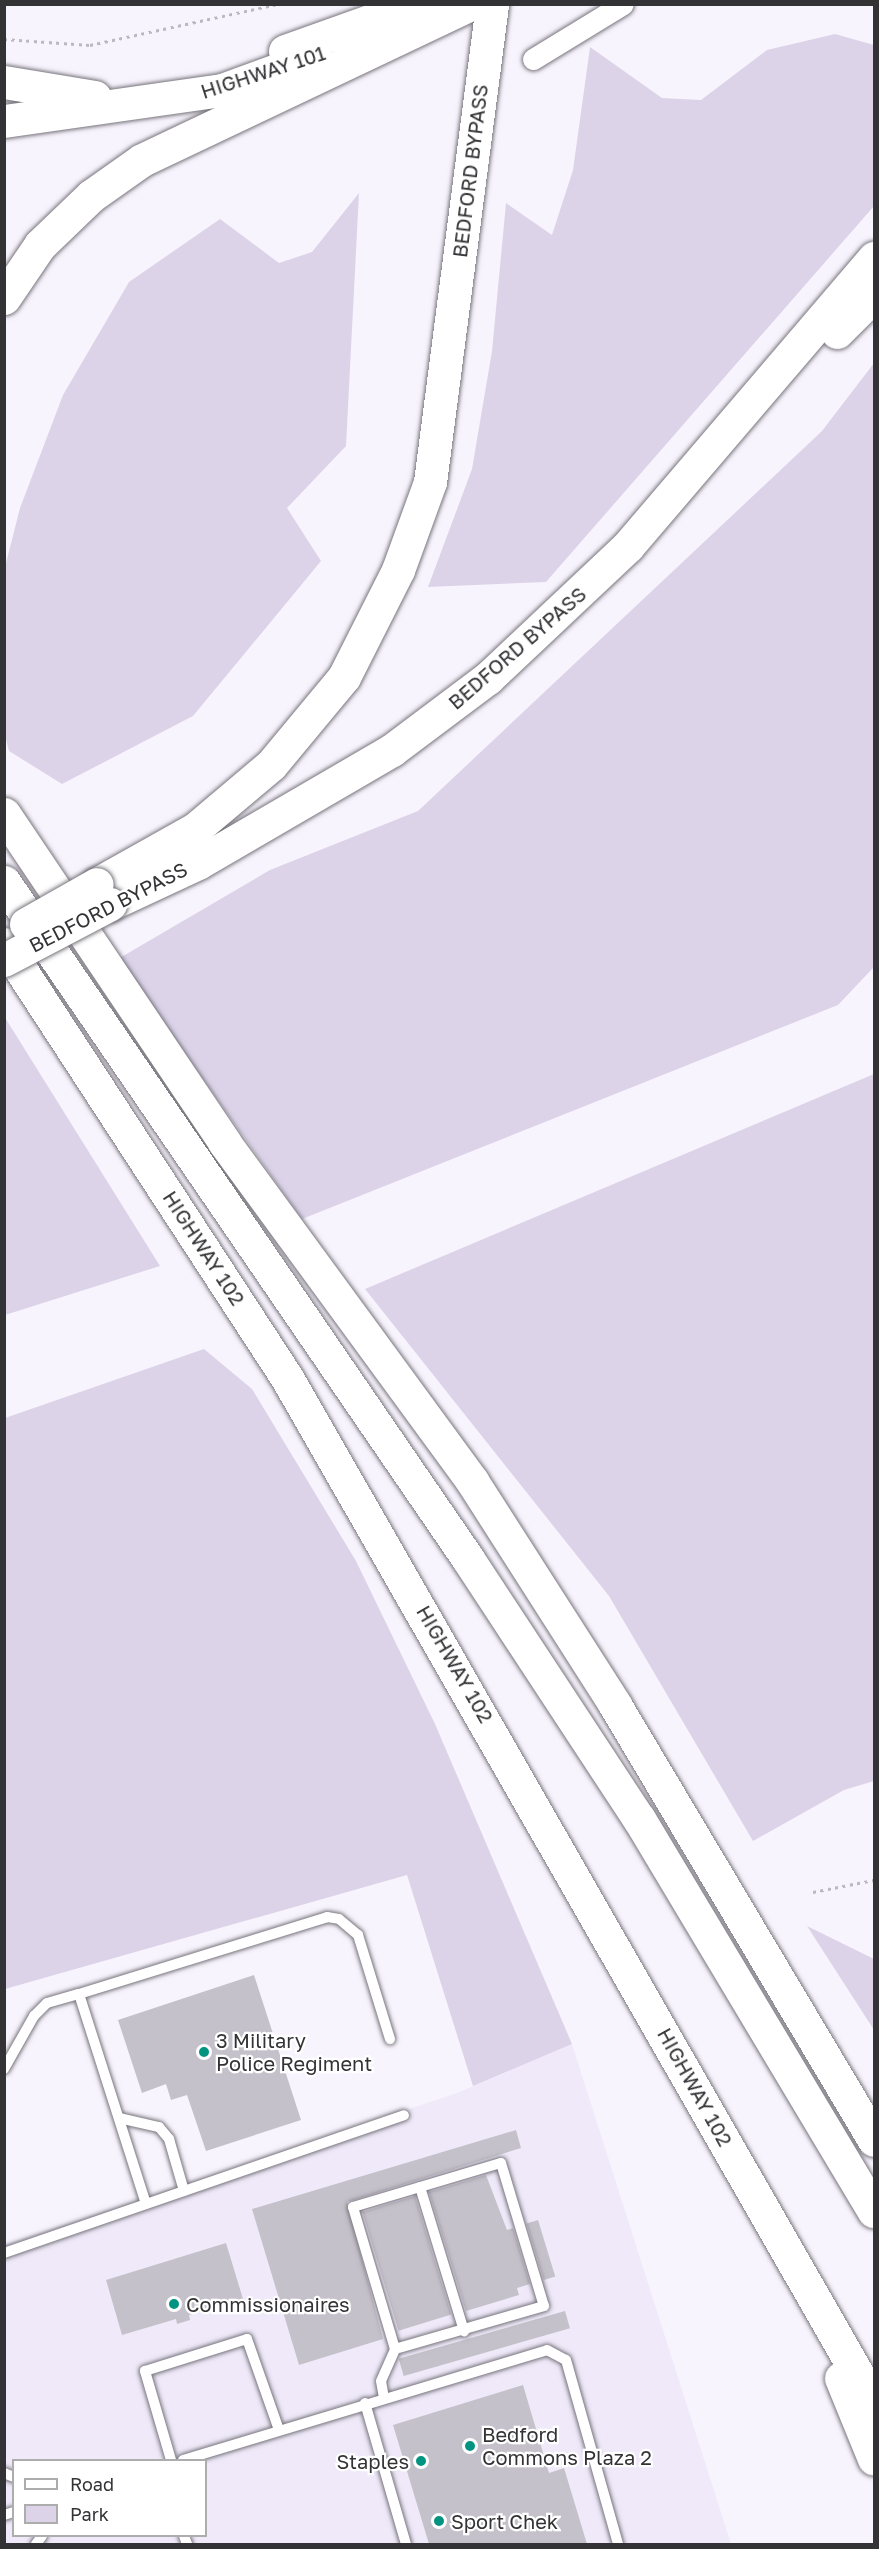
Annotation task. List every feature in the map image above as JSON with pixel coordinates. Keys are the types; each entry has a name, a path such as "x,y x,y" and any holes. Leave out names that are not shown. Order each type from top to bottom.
{"highway":[{"name":"HIGHWAY 101","path":"4,105 95,97 280,53 417,4"},
{"name":"HIGHWAY 101","path":"4,121 222,90 442,4"},
{"path":"4,298 40,245 91,196 142,160 471,4"},
{"name":"BEDFORD BYPASS","path":"4,960 104,894 195,829 272,765 344,677 398,570 430,482 492,4"},
{"path":"4,82 95,97"},
{"name":"BEDFORD BYPASS","path":"4,936 104,894 198,862 392,750 489,678 628,546 874,258"},
{"path":"628,546 874,295"},
{"path":"4,814 224,1142 472,1481 696,1839 874,2140"},
{"name":"HIGHWAY 102","path":"4,882 192,1156 639,1819 874,2211"},
{"name":"HIGHWAY 102","path":"4,944 287,1378 874,2403"},
{"path":"192,1156 224,1182 598,1716 696,1839"},
{"path":"787,2249 874,2459"}],"street":[{"path":"533,59 623,4"}],"lane":[{"path":"4,2069 47,2003 327,1917 339,1919 358,1935 390,2039"},
{"path":"79,1994 146,2204"},
{"path":"4,2253 405,2115"},
{"path":"119,2118 159,2127 170,2139 184,2191"},
{"path":"384,2398 381,2381 395,2349 353,2207 501,2163 543,2306 464,2331 395,2349"},
{"path":"420,2187 464,2331"},
{"path":"171,2459 146,2371 247,2339 279,2430"},
{"path":"186,2459 546,2350 566,2361 618,2544"},
{"path":"365,2403 406,2544"}],"path":[{"path":"4,39 90,45 278,4"},
{"path":"813,1892 874,1880"}],"shaded area":[{"path":"572,2044 731,2544 5,2544 4,2245 457,2093"}],"green space":[{"path":"835,34 874,45 874,206 546,582 428,587 472,469 492,351 506,203 552,235 573,170 590,47 662,98 701,100 767,50"},
{"path":"359,193 346,446 287,508 321,561 193,716 62,784 9,751 5,736 4,571 20,508 63,395 129,282 220,219 279,263 312,252"},
{"path":"874,363 874,967 838,1005 302,1219 118,959 270,870 418,811 822,431"},
{"path":"4,1016 160,1266 5,1315 4,1315"},
{"path":"874,1074 874,1781 844,1790 753,1841 609,1596 365,1289"},
{"path":"204,1349 252,1389 356,1561 435,1724 572,2044 473,2086 407,1875 5,1989 5,1418"},
{"path":"807,1926 874,1959 874,2030"}],"building":[{"name":"3 Military Police Regiment","path":"254,1975 301,2120 206,2151 187,2095 171,2100 166,2084 142,2093 118,2020"},
{"path":"516,2130 521,2148 347,2202 383,2339 299,2365 252,2209"},
{"path":"486,2175 507,2230 513,2228 530,2284 517,2288 519,2295 466,2311 429,2192"},
{"path":"415,2196 451,2315 399,2331 362,2212"},
{"path":"538,2220 555,2276 544,2280 527,2224"},
{"path":"226,2243 243,2299 189,2315 190,2320 177,2324 176,2319 122,2335 106,2280"},
{"path":"565,2311 570,2328 404,2376 399,2359"},
{"name":"Bedford Commons Plaza 2","path":"523,2385 549,2473 564,2468 587,2544 429,2544 393,2425"}],"place":[{"name":"3 Military Police Regiment","path":"204,2052"},
{"name":"Commissionaires","path":"174,2304"},
{"name":"Bedford Commons Plaza 2","path":"470,2446"},
{"name":"Staples","path":"421,2461"},
{"name":"Sport Chek","path":"439,2521"}]}
